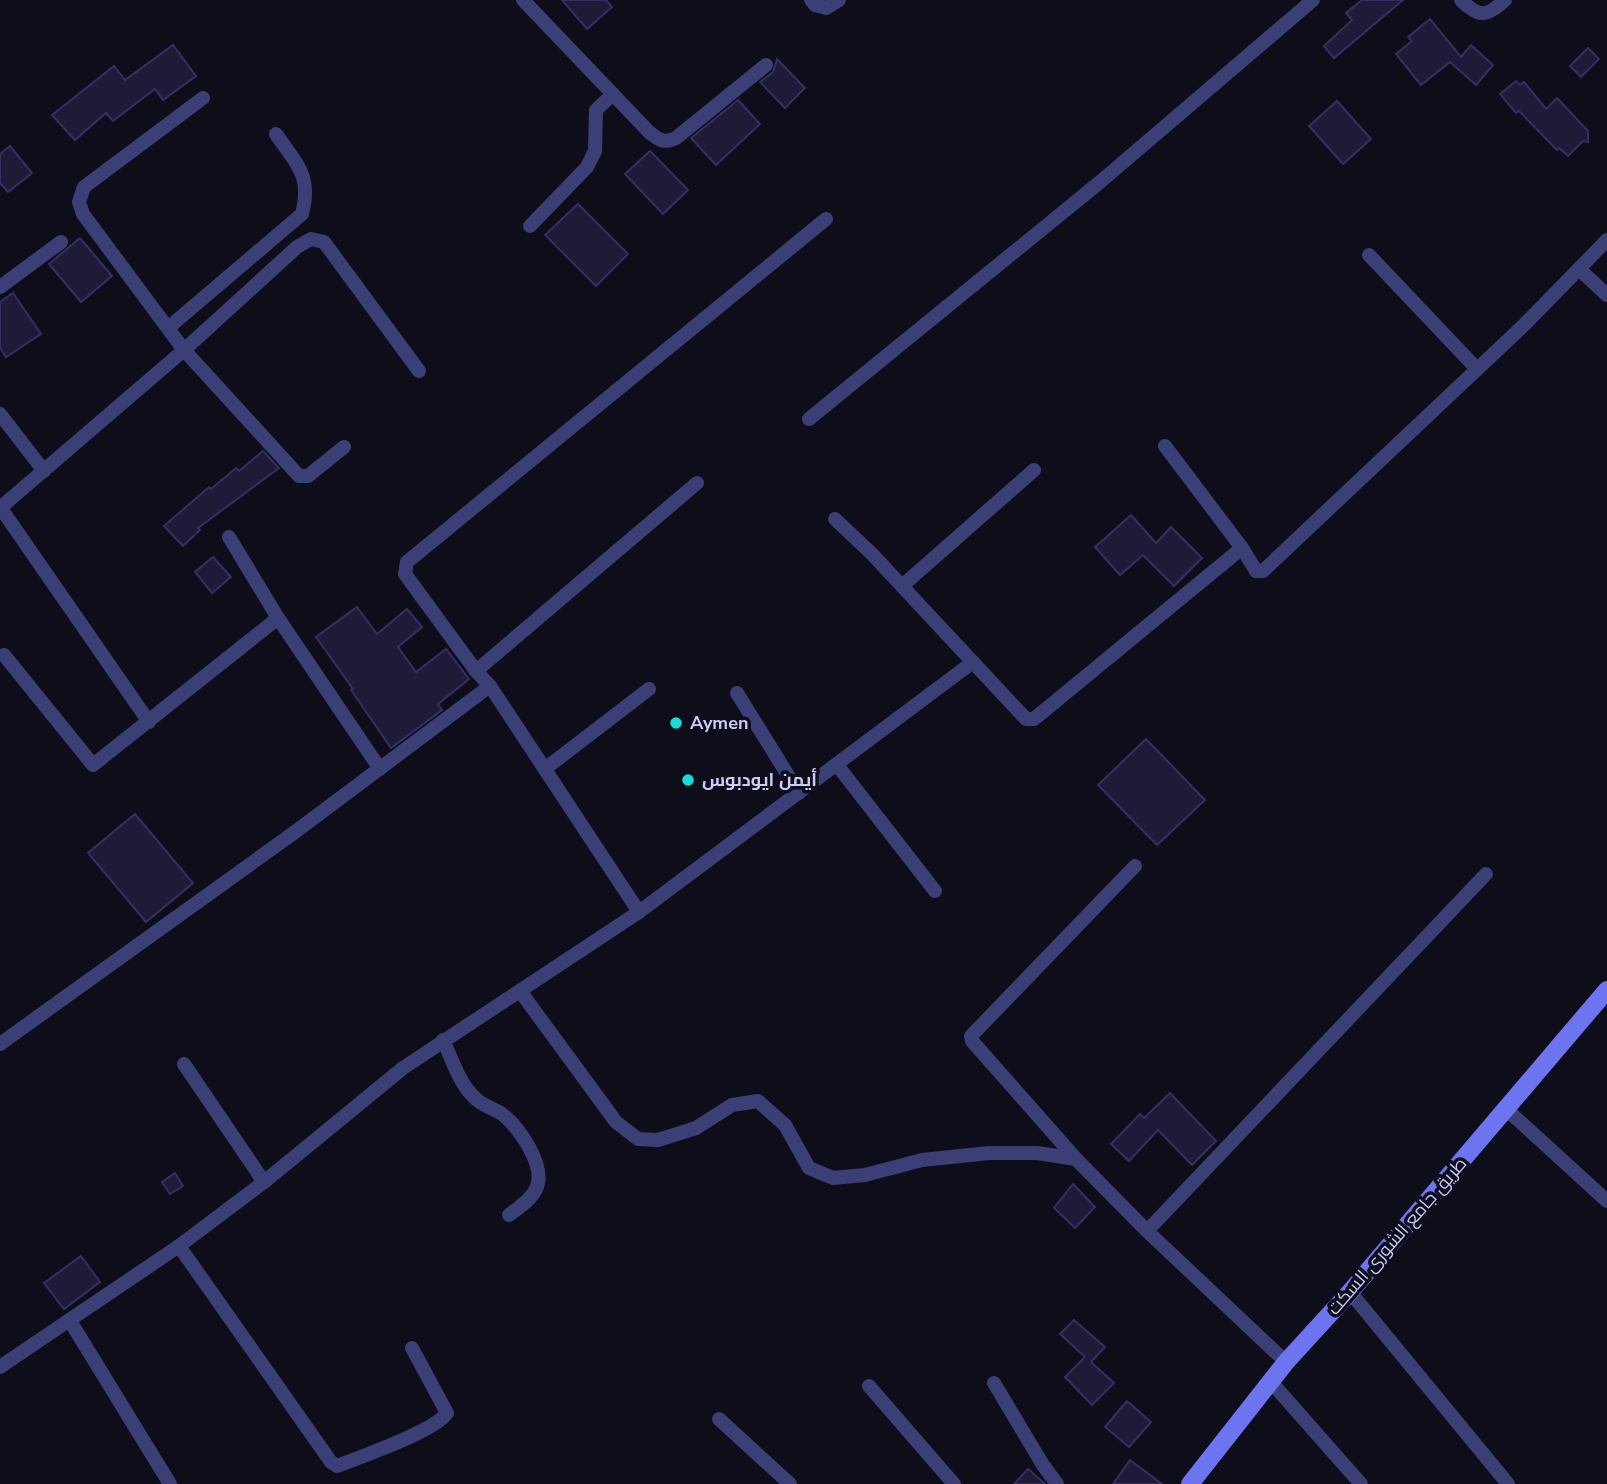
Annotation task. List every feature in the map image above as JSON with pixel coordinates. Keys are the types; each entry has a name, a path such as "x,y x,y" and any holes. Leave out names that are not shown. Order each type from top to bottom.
{"main road":[{"name":"طريق جامع الشورى السكت","path":"1190,1484 1286,1362 1350,1292 1607,990"}],"street":[{"path":"523,0 649,132 662,141 669,142 676,138 766,65"},
{"path":"811,0 815,5 826,8 839,0"},
{"path":"809,419 1100,182 1314,0"},
{"path":"1461,0 1472,10 1483,13 1493,12 1505,0"},
{"path":"530,226 587,167 595,151 596,110 613,94"},
{"path":"202,98 84,187 79,202 83,214 184,350 299,476 308,476 344,447"},
{"path":"168,328 302,214 307,186 303,174 276,134"},
{"path":"639,912 491,686 476,671 405,574 404,568 407,562 826,219"},
{"path":"149,722 0,507 184,350 297,247 311,239 324,242 419,370"},
{"path":"1165,446 1242,548 1256,571 1264,571 1477,369 1607,240"},
{"path":"0,287 61,242"},
{"path":"1369,256 1477,369"},
{"path":"1579,269 1607,295"},
{"path":"0,414 44,471"},
{"path":"902,586 1034,470"},
{"path":"476,671 697,483"},
{"path":"835,519 902,586 1026,719 1034,719 1242,548"},
{"path":"229,537 278,618 380,769"},
{"path":"4,655 93,765 278,618"},
{"path":"0,1367 179,1246 264,1182 403,1068 639,912 972,662"},
{"path":"0,1044 491,686"},
{"path":"546,768 649,689"},
{"path":"737,693 799,793"},
{"path":"837,765 935,891"},
{"path":"1135,866 975,1029 971,1036 972,1041 1076,1159 1147,1231 1286,1362"},
{"path":"1147,1231 1486,874"},
{"path":"520,990 616,1122 638,1139 658,1140 696,1128 732,1105 758,1101 785,1125 809,1168 833,1178 864,1175 922,1160 989,1153 1037,1153 1076,1159"},
{"path":"443,1040 472,1096 504,1115 531,1150 538,1166 536,1189 509,1215"},
{"path":"184,1064 264,1182"},
{"path":"1505,1108 1607,1201"},
{"path":"179,1246 331,1462 337,1466 443,1419 447,1412 445,1406 412,1348"},
{"path":"1350,1292 1508,1484"},
{"path":"70,1321 170,1484"},
{"path":"1271,1382 1361,1484"},
{"path":"994,1383 1057,1484"},
{"path":"869,1386 954,1484"},
{"path":"719,1419 790,1484"}],"building":[{"path":"562,0 606,0 612,7 587,29"},
{"path":"1362,0 1403,0 1334,58 1324,46 1352,20 1346,13"},
{"path":"1430,19 1461,57 1471,45 1493,65 1476,85 1450,62 1421,85 1396,54 1412,41 1408,37"},
{"path":"173,45 196,76 163,100 155,89 113,121 106,113 75,140 52,115 114,66 125,80"},
{"path":"1588,48 1599,59 1581,77 1570,66"},
{"path":"777,59 805,88 785,108 760,82 773,72"},
{"path":"1516,81 1520,85 1524,82 1546,109 1557,98 1588,131 1588,142 1583,141 1568,156 1559,148 1557,150 1519,111 1516,113 1500,94"},
{"path":"738,100 760,124 716,165 691,138"},
{"path":"1337,101 1371,139 1343,164 1309,126"},
{"path":"10,146 32,173 8,192 0,183 0,154"},
{"path":"650,151 688,190 663,214 625,174"},
{"path":"578,204 628,254 596,286 545,235"},
{"path":"80,238 112,276 81,302 49,264"},
{"path":"13,293 41,334 6,357 0,348 0,302"},
{"path":"263,451 279,468 198,528 200,530 183,546 164,526 209,487 211,489 236,468 239,471"},
{"path":"1131,515 1156,543 1171,527 1202,558 1174,586 1143,555 1120,575 1095,547"},
{"path":"213,557 231,577 212,593 195,572"},
{"path":"357,607 377,634 407,609 422,627 398,647 416,672 446,649 469,679 438,704 442,710 391,748 316,637"},
{"path":"1146,739 1205,800 1157,845 1098,785"},
{"path":"135,814 193,883 146,922 88,853"},
{"path":"1170,1093 1216,1141 1192,1165 1158,1130 1129,1161 1111,1144 1140,1114 1144,1118"},
{"path":"175,1173 183,1186 170,1194 162,1182"},
{"path":"1073,1184 1095,1207 1075,1228 1054,1208"},
{"path":"81,1256 100,1282 64,1309 44,1283"},
{"path":"1074,1320 1105,1347 1091,1362 1114,1383 1092,1405 1065,1377 1085,1357 1060,1334"},
{"path":"1127,1401 1151,1422 1129,1447 1105,1427"},
{"path":"1130,1460 1162,1484 1113,1484"},
{"path":"1028,1469 1044,1483 1045,1484 1014,1484"}],"place":[{"name":"Aymen","path":"676,723"},
{"name":"أيمن ايودبوس","path":"688,780"}]}
